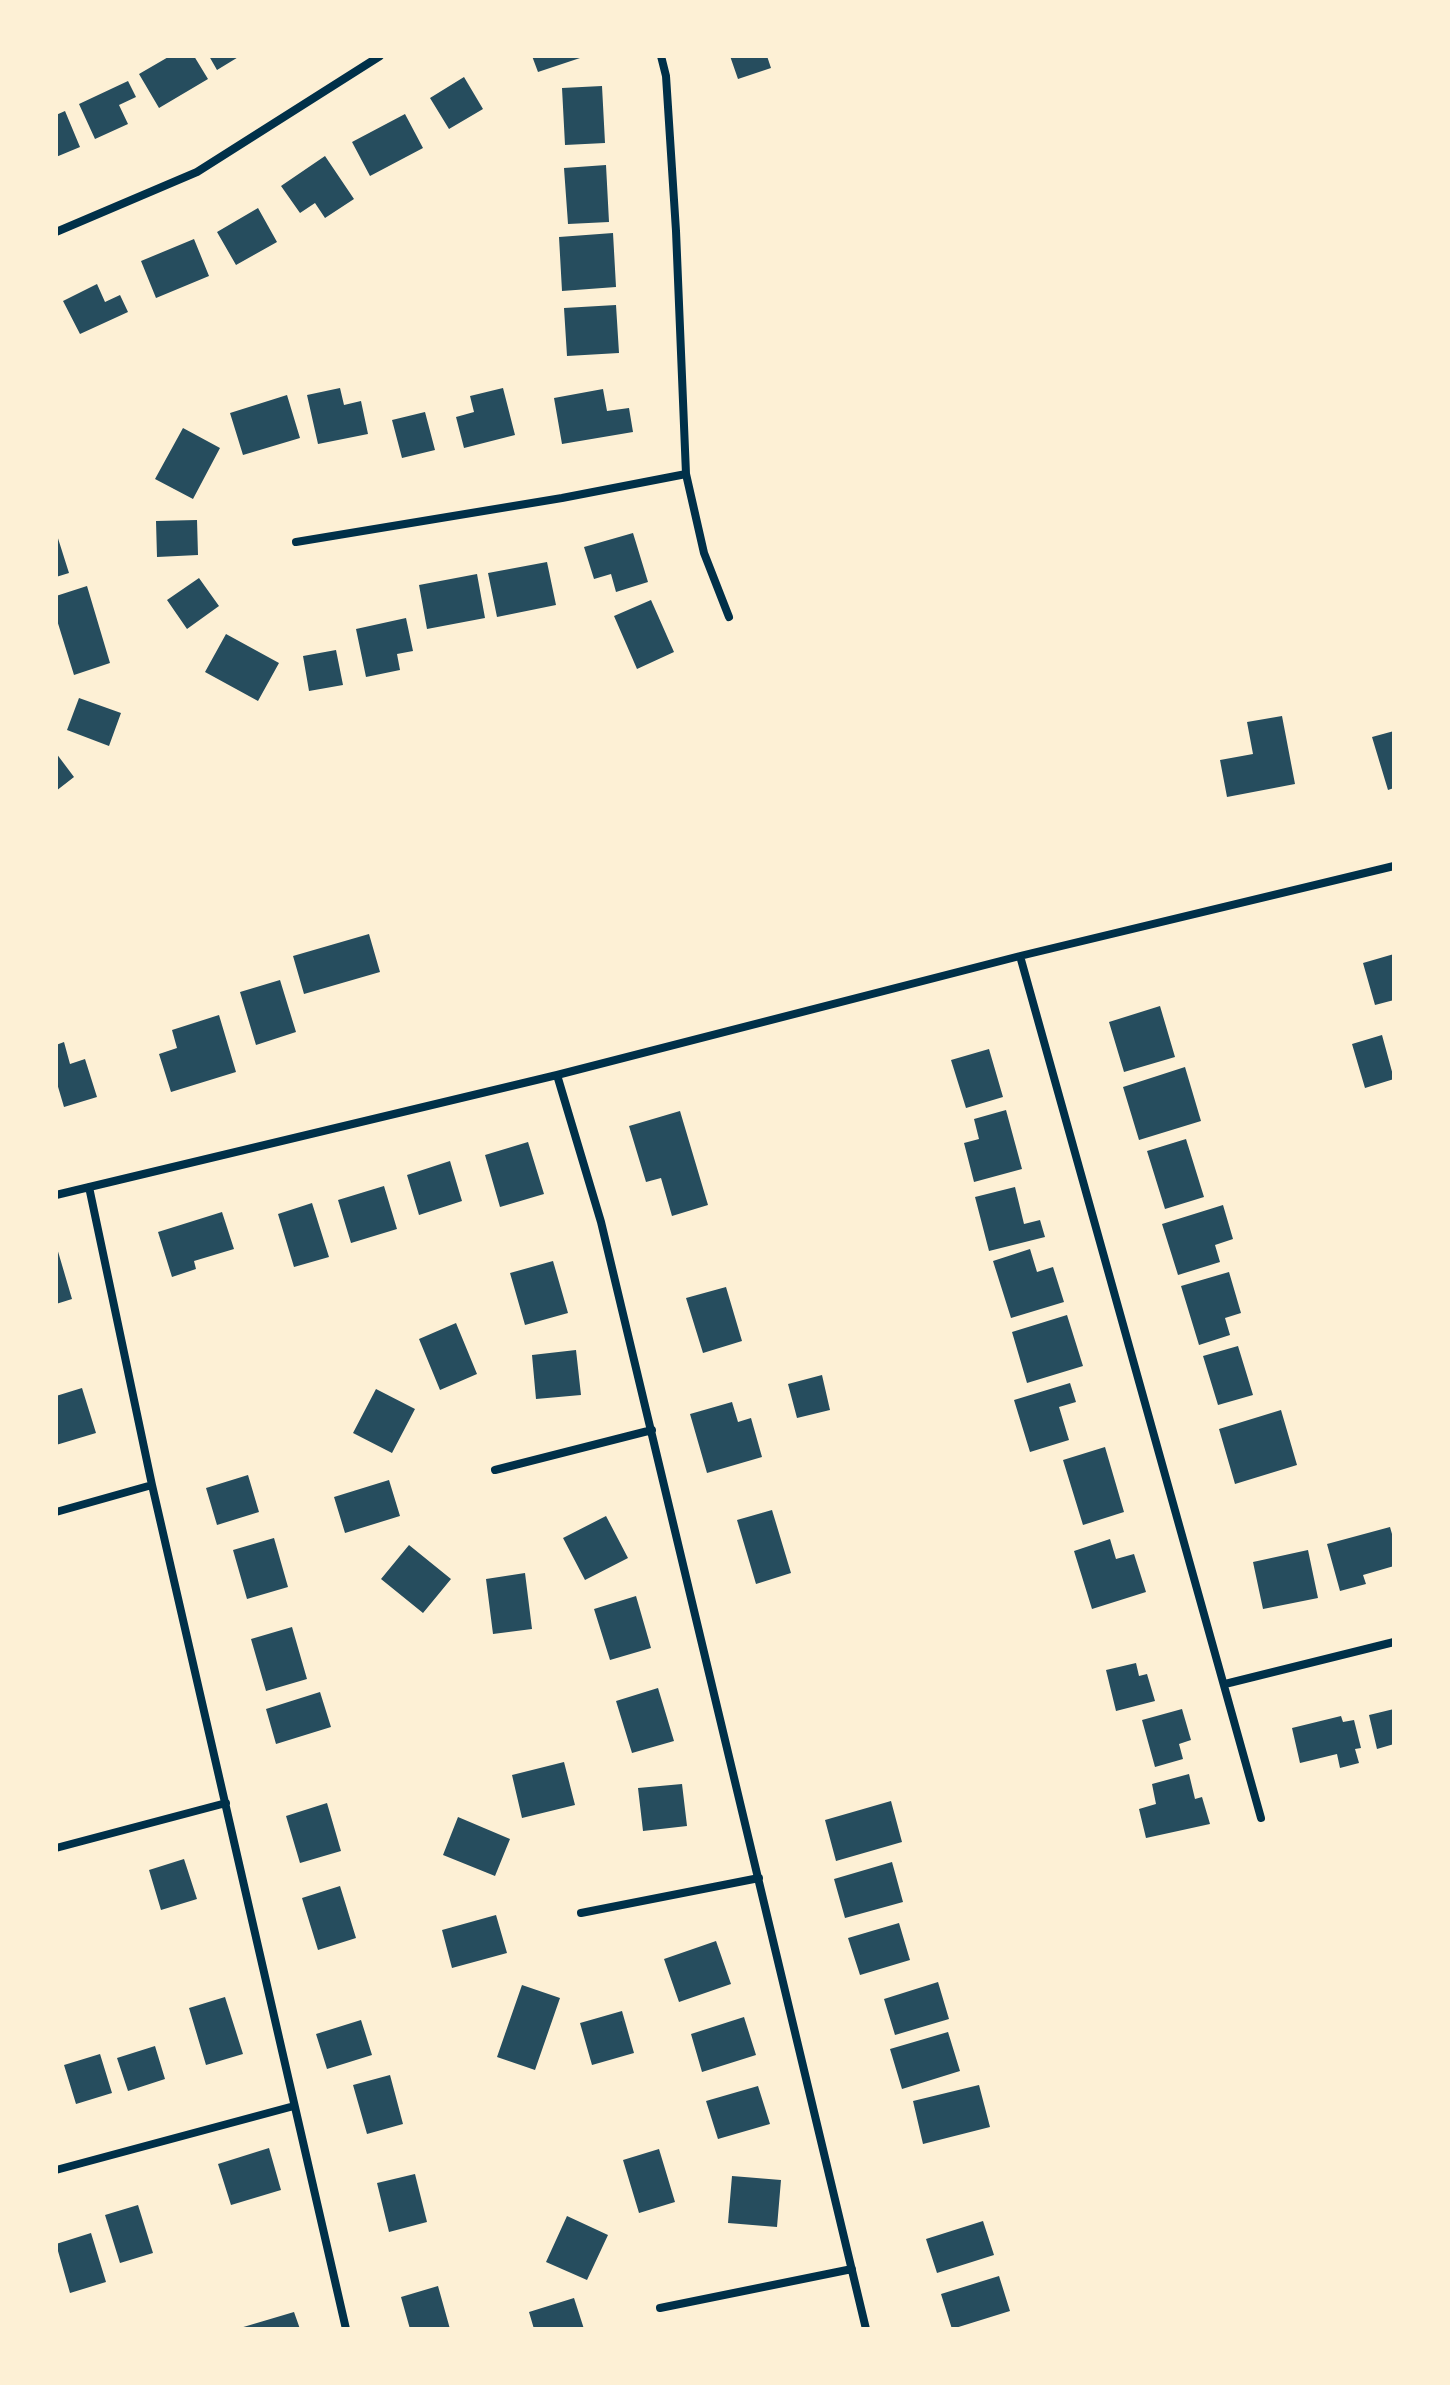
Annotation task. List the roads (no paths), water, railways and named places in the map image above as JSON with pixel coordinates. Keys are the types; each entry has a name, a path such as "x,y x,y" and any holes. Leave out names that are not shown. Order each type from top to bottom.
{"street":[{"path":"56,232 197,172 380,56"},
{"path":"661,56 666,76 676,231 686,474 704,553 729,617"},
{"path":"296,542 686,474"},
{"path":"56,1195 557,1075 1020,956 1394,866"},
{"path":"1020,956 1261,1818"},
{"path":"557,1075 601,1222 866,2329"},
{"path":"89,1187 152,1485 346,2329"},
{"path":"495,1470 652,1430"},
{"path":"56,1512 152,1485"},
{"path":"1225,1684 1394,1642"},
{"path":"56,1848 226,1803"},
{"path":"581,1913 759,1878"},
{"path":"56,2170 294,2106"},
{"path":"660,2308 852,2269"}]}
